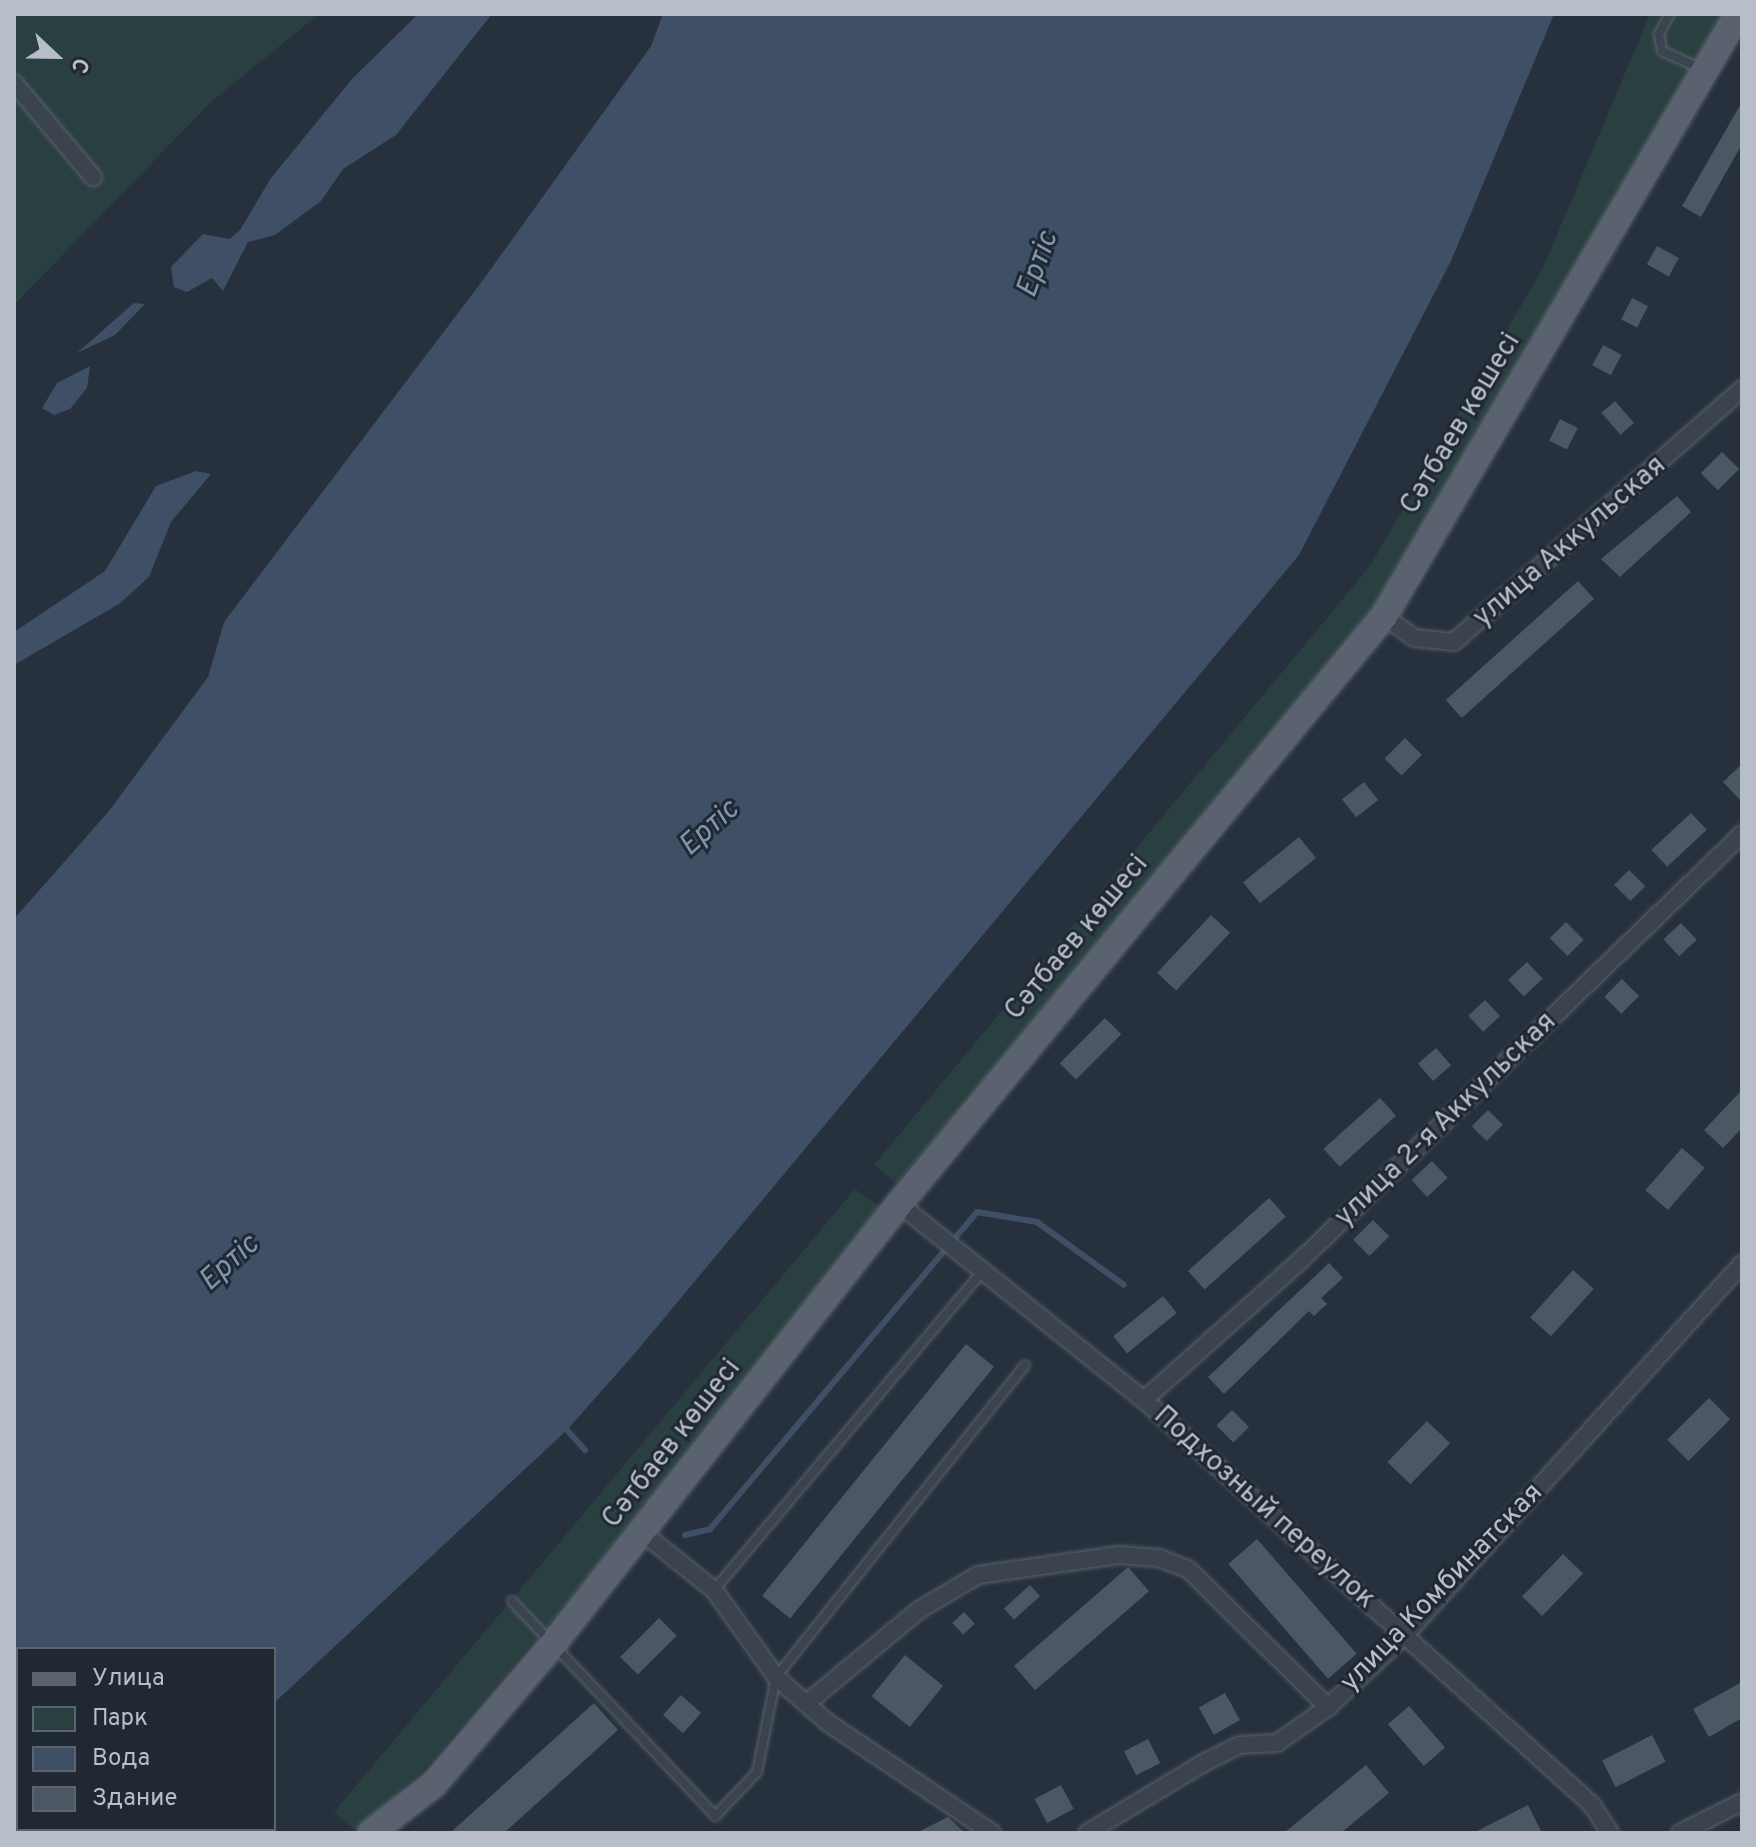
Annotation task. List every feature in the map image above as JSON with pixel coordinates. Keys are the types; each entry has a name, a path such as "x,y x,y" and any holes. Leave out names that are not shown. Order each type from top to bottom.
{"main road":[{"name":"Сәтбаев көшесі","path":"371,1833 434,1784 553,1644 899,1204 1384,616 1738,14"}],"street":[{"path":"14,83 93,177"},
{"name":"улица Аккульская","path":"1384,616 1414,638 1454,642 1742,389"},
{"name":"улица 2-я Аккульская","path":"1144,1400 1299,1262 1742,834"},
{"name":"Подхозный переулок","path":"899,1204 1144,1400 1592,1805 1610,1833"},
{"name":"улица Комбинатская","path":"1087,1833 1205,1762 1240,1745 1277,1743 1328,1707 1405,1635 1742,1264"},
{"path":"643,1533 714,1590 776,1677 827,1722 992,1833"},
{"path":"807,1703 919,1610 978,1575 1119,1555 1159,1558 1188,1569 1328,1707"},
{"path":"1680,1833 1742,1802"}],"lane":[{"path":"1670,14 1659,34 1662,51 1706,70"},
{"path":"714,1590 983,1271"},
{"path":"512,1601 715,1816 757,1772 776,1677 1025,1365"}],"green space":[{"path":"14,14 319,14 211,102 14,305"},
{"path":"1650,14 1721,14 1418,548 1297,724 896,1183 874,1165 1370,566 1543,268"},
{"path":"855,1189 881,1208 634,1523 430,1763 358,1832 334,1812"}],"water":[{"path":"418,14 492,14 396,135 343,169 321,201 275,235 248,242 223,291 212,278 187,292 174,287 171,267 203,234 230,239 240,230 271,178 352,79"},
{"name":"Ертіс","path":"663,14 1554,14 1451,261 1299,555 636,1352 567,1430 276,1701 276,1647 16,1647 16,1831 76,1831 14,1833 14,919 109,811 208,677 224,622 483,280 651,46"},
{"path":"134,303 145,304 115,335 77,353"},
{"path":"90,366 87,388 70,409 54,415 42,408 57,383"},
{"path":"196,471 211,474 171,522 149,577 119,604 14,665 14,632 105,571 156,486"}],"building":[{"path":"1742,102 1742,144 1701,217 1682,206"},
{"path":"1657,246 1679,258 1669,276 1647,264"},
{"path":"1632,298 1648,306 1637,328 1621,319"},
{"path":"1603,345 1622,355 1611,375 1592,365"},
{"path":"1615,401 1634,423 1620,435 1601,413"},
{"path":"1560,419 1578,428 1567,449 1549,440"},
{"path":"1722,452 1739,469 1718,490 1701,473"},
{"path":"1677,496 1691,512 1620,577 1601,559"},
{"path":"1578,581 1594,599 1462,718 1446,700"},
{"path":"1405,738 1422,755 1401,775 1384,759"},
{"path":"1742,764 1742,802 1723,782"},
{"path":"1364,782 1378,800 1356,817 1342,799"},
{"path":"1691,813 1707,830 1667,867 1652,850"},
{"path":"1299,837 1316,858 1260,903 1243,882"},
{"path":"1629,870 1645,886 1630,901 1614,885"},
{"path":"1211,915 1230,933 1176,991 1157,973"},
{"path":"1566,922 1584,940 1567,956 1550,938"},
{"path":"1681,923 1697,940 1679,956 1663,939"},
{"path":"1527,962 1543,979 1524,997 1508,980"},
{"path":"1622,979 1639,996 1621,1014 1604,997"},
{"path":"1485,1000 1500,1016 1483,1032 1468,1016"},
{"path":"1105,1018 1121,1034 1076,1080 1060,1063"},
{"path":"1436,1048 1451,1065 1433,1081 1418,1064"},
{"path":"1742,1090 1742,1128 1723,1148 1704,1130"},
{"path":"1380,1098 1396,1116 1340,1167 1324,1149"},
{"path":"1488,1110 1503,1125 1487,1141 1472,1126"},
{"path":"1682,1148 1705,1168 1668,1210 1645,1190"},
{"path":"1432,1161 1448,1178 1427,1197 1412,1180"},
{"path":"1269,1198 1286,1217 1205,1290 1188,1271"},
{"path":"1373,1220 1389,1236 1369,1256 1353,1240"},
{"path":"1329,1263 1343,1278 1321,1298 1327,1304 1314,1316 1309,1311 1224,1394 1208,1377"},
{"path":"1573,1270 1594,1289 1551,1336 1530,1318"},
{"path":"1163,1296 1177,1313 1127,1353 1113,1336"},
{"path":"966,1344 994,1367 790,1618 762,1596"},
{"path":"1709,1398 1730,1419 1688,1461 1667,1440"},
{"path":"1232,1410 1249,1427 1233,1443 1216,1426"},
{"path":"1427,1421 1450,1443 1410,1484 1387,1462"},
{"path":"1257,1539 1357,1654 1328,1679 1228,1564"},
{"path":"1563,1554 1583,1573 1542,1616 1522,1596"},
{"path":"1128,1567 1149,1591 1035,1690 1014,1666"},
{"path":"1030,1585 1040,1596 1014,1620 1004,1608"},
{"path":"964,1612 975,1624 963,1635 952,1623"},
{"path":"659,1618 677,1636 638,1675 620,1657"},
{"path":"905,1655 943,1686 910,1727 872,1696"},
{"path":"1742,1682 1742,1718 1709,1737 1693,1709"},
{"path":"1225,1693 1240,1720 1214,1735 1199,1708"},
{"path":"681,1695 701,1713 683,1733 663,1715"},
{"path":"594,1703 618,1730 504,1833 450,1833"},
{"path":"1409,1706 1445,1748 1424,1766 1388,1724"},
{"path":"1652,1735 1666,1762 1616,1787 1602,1760"},
{"path":"1148,1739 1160,1763 1136,1775 1124,1751"},
{"path":"1366,1765 1389,1793 1341,1833 1284,1833"},
{"path":"1061,1785 1074,1809 1047,1823 1035,1799"},
{"path":"1528,1805 1542,1833 1473,1833"},
{"path":"948,1817 965,1833 916,1833"}],"waterway":[{"path":"685,1535 710,1529 977,1212 1037,1222 1124,1285"},
{"path":"567,1430 585,1450"}]}
